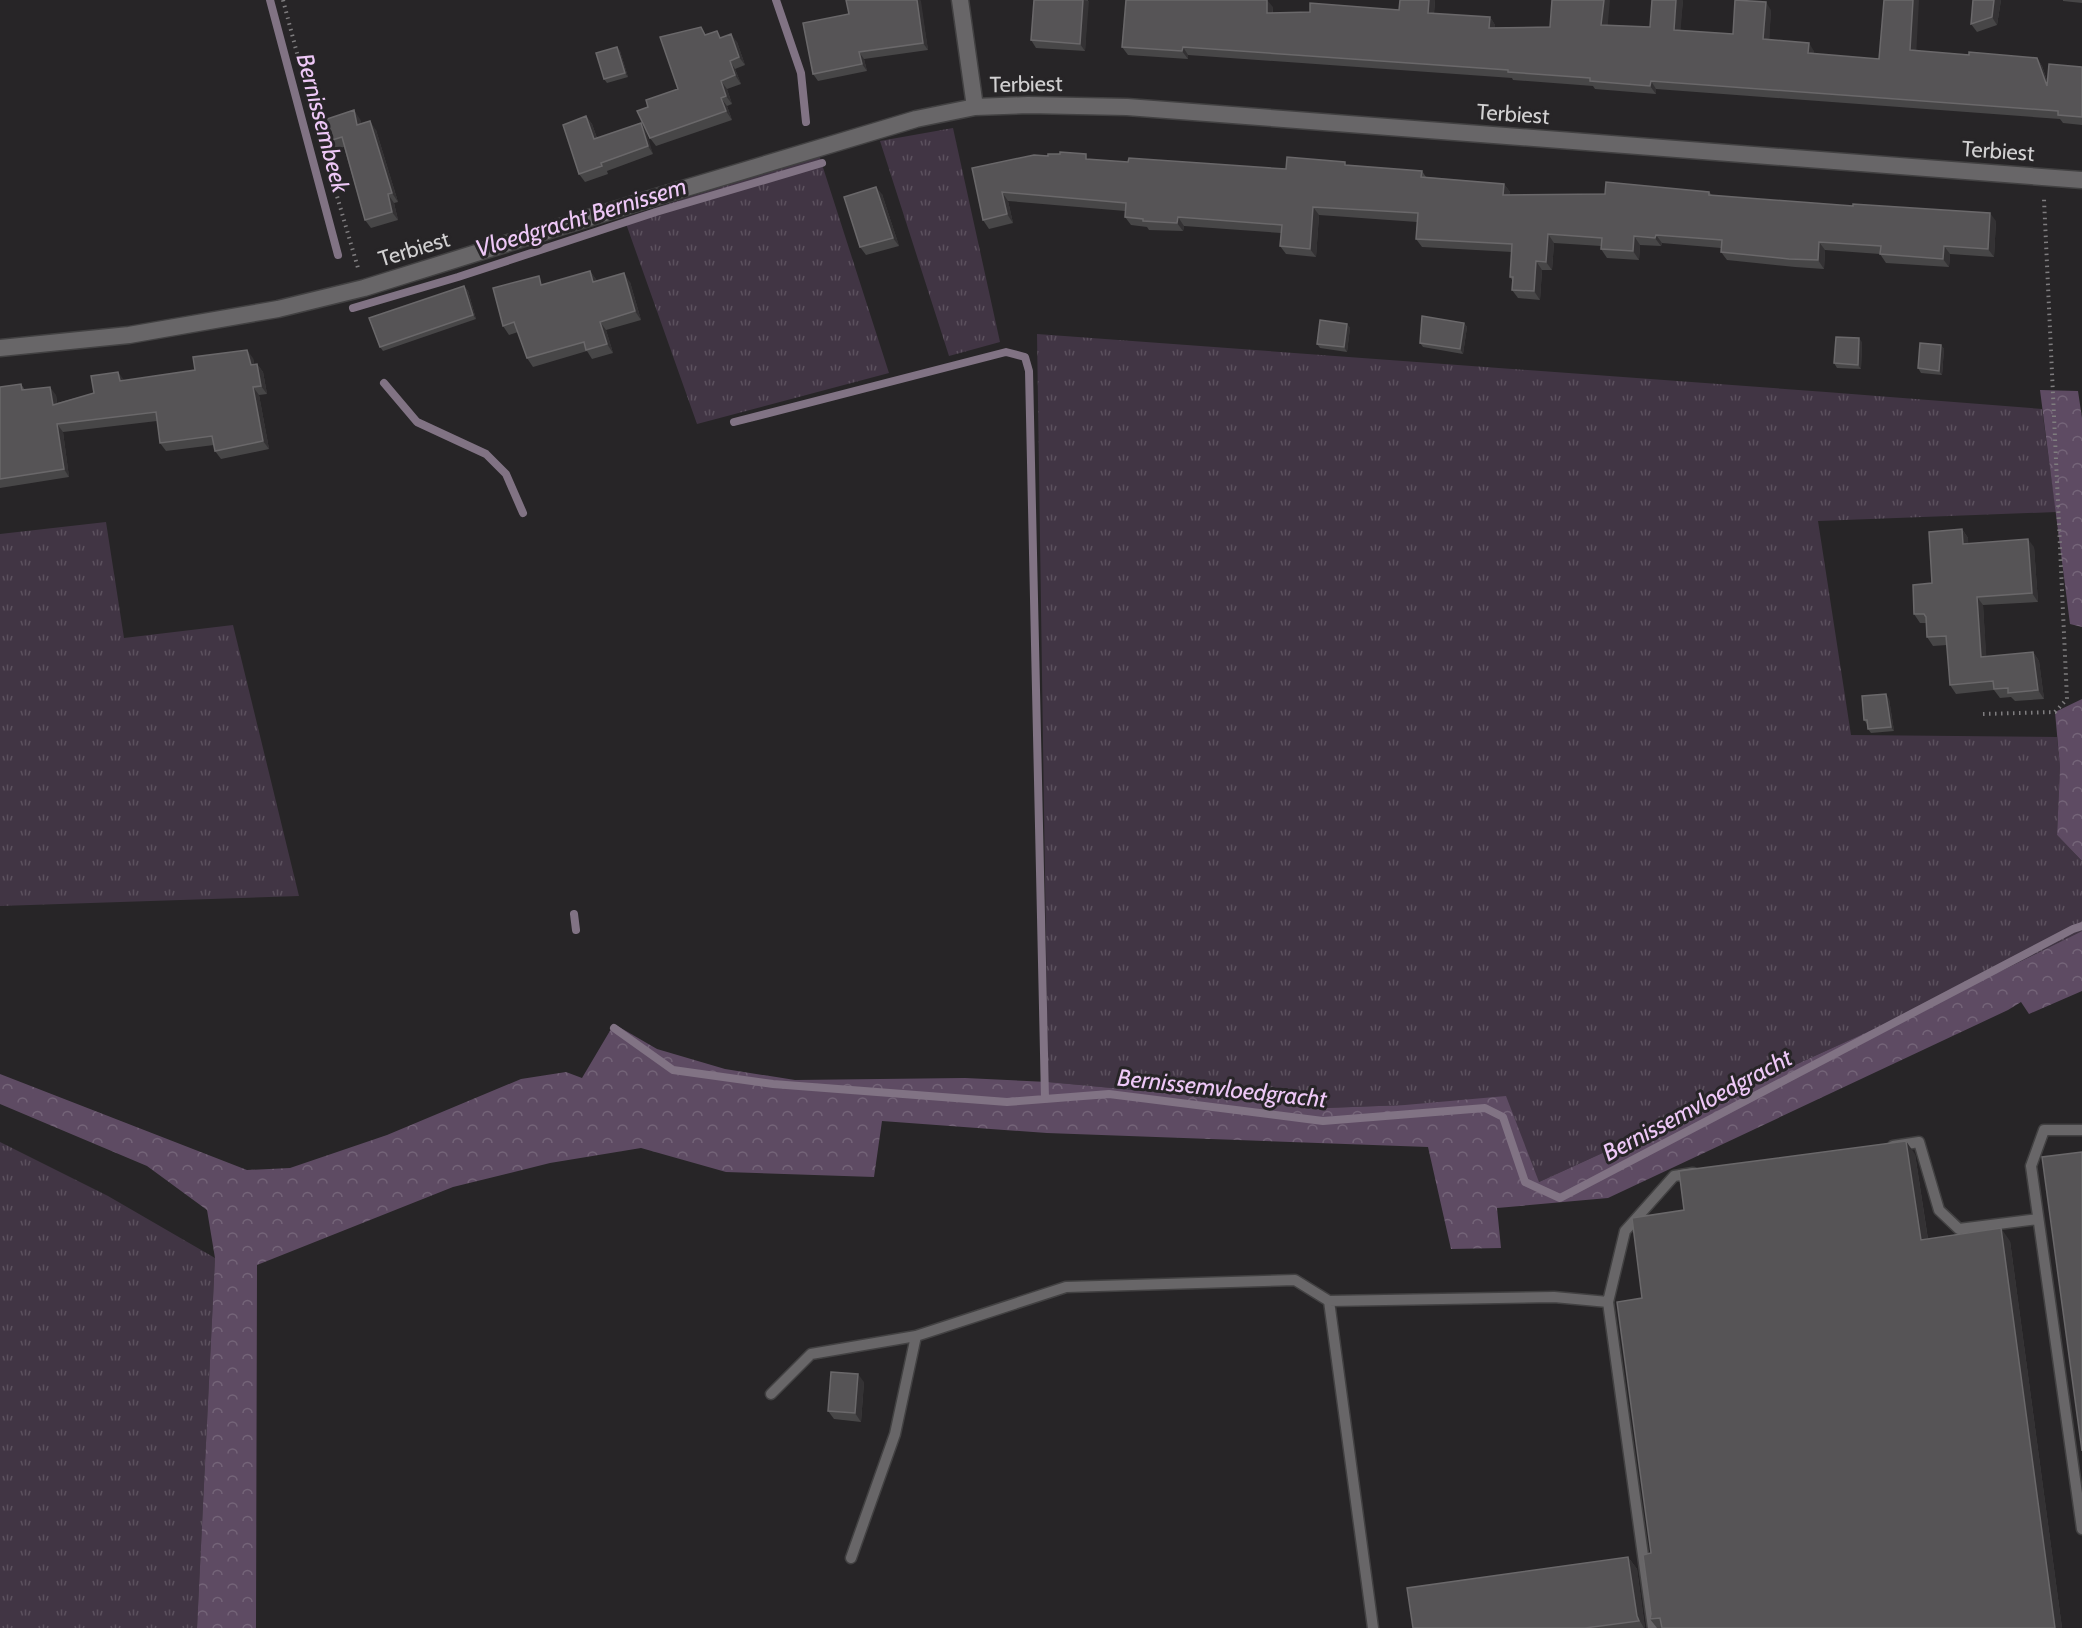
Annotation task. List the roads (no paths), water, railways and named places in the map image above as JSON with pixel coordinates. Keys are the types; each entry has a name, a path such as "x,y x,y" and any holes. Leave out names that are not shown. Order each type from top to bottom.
{"street":[{"path":"960,0 975,107"},
{"name":"Terbiest","path":"0,348 129,335 278,309 363,288 916,119 975,107 1028,105 1127,107 2082,180"}],"lane":[{"path":"2082,1130 2044,1130 2031,1166 2082,1529"},
{"path":"1884,1147 1919,1142 1939,1210 1959,1229 2038,1219"},
{"path":"1653,1628 1608,1302 1625,1231 1674,1176 1709,1171"},
{"path":"771,1394 811,1354 916,1336 1066,1287 1295,1280 1329,1301 1554,1297 1608,1302"},
{"path":"1329,1301 1373,1628"},
{"path":"851,1558 895,1434 916,1336"}],"waterway":[{"name":"Bernissembeek","path":"270,0 338,255"},
{"name":"Vloedgracht Bernissem","path":"776,0 801,73 806,122"},
{"name":"Vloedgracht Bernissem","path":"353,308 458,277 656,212 822,163"},
{"path":"734,422 1006,352 1025,357 1029,371 1045,1099"},
{"name":"Bernissemvloedgracht","path":"384,383 417,422 486,454 506,474 523,513"},
{"name":"Bernissemvloedgracht","path":"574,914 576,930"},
{"name":"Bernissemvloedgracht","path":"614,1028 673,1070 773,1084 1007,1102 1109,1094 1323,1121 1485,1108 1503,1117 1525,1182 1560,1198 2082,926"}]}
